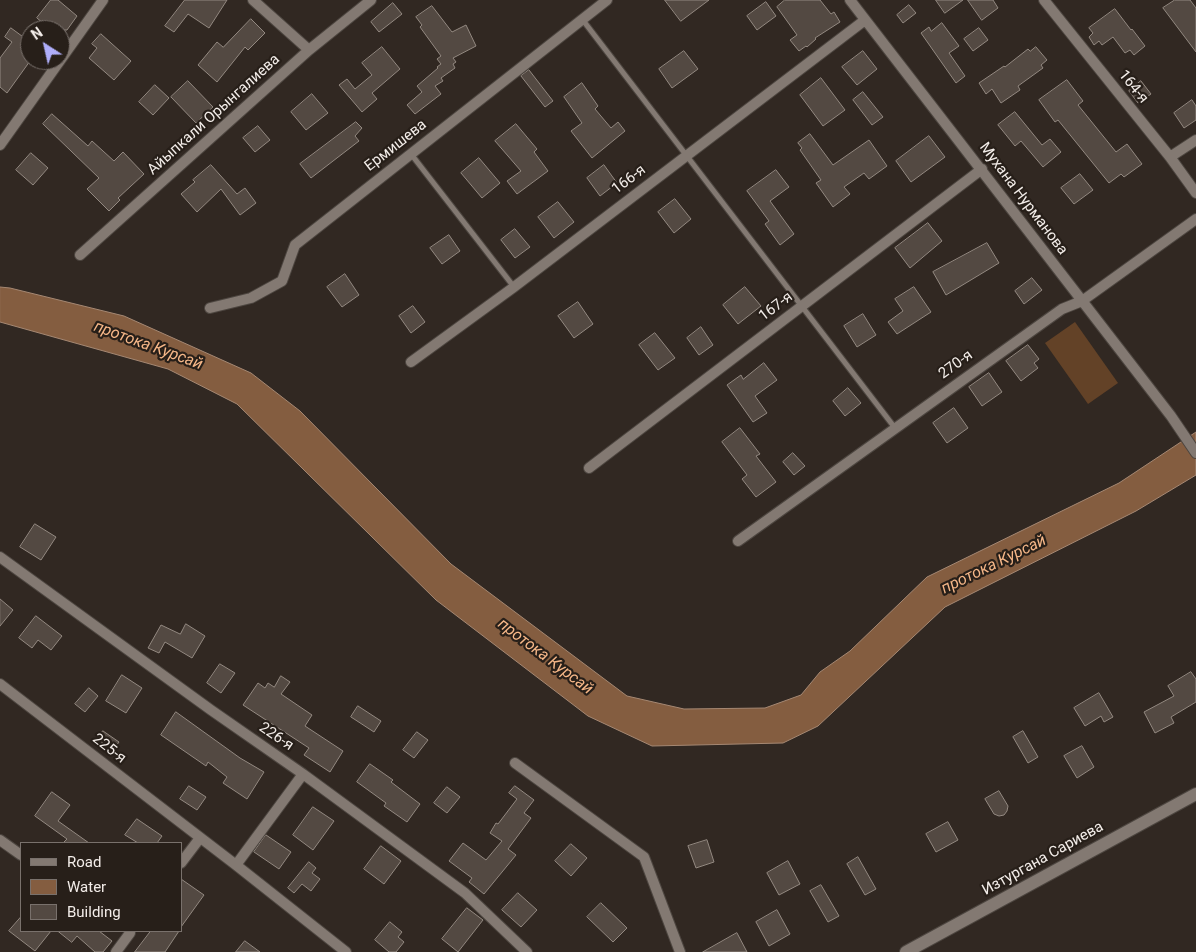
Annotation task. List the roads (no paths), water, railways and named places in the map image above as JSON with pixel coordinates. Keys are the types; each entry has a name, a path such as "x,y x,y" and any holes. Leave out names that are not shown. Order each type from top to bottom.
{"street":[{"path":"0,145 103,0"},
{"path":"253,0 309,50"},
{"name":"Айыпкали Орынгалиева","path":"80,255 309,50 371,0"},
{"name":"Ермишева","path":"210,308 251,298 282,281 296,245 607,0"},
{"name":"Мухана Нурманова","path":"850,0 1171,416 1196,453"},
{"name":"164-я","path":"1044,0 1170,157 1196,194"},
{"name":"166-я","path":"411,362 514,287 864,20"},
{"path":"1170,157 1196,140"},
{"name":"167-я","path":"589,468 982,169"},
{"name":"270-я","path":"738,541 1062,309 1082,301 1196,219"},
{"name":"226-я","path":"0,557 210,710 303,774 465,893 527,952"},
{"name":"225-я","path":"0,684 346,952"},
{"path":"515,763 644,857 680,952"},
{"path":"236,865 303,774"},
{"name":"Изтургана Сариева","path":"906,952 1196,794"},
{"path":"182,862 200,838"},
{"path":"0,840 20,854"},
{"path":"116,952 129,932"}],"lane":[{"path":"582,19 895,428"},
{"path":"410,154 514,287"}],"water":[{"name":"протока Курсай","path":"0,287 124,316 251,373 300,411 451,564 627,696 684,709 765,708 801,695 820,672 850,651 927,577 1119,483 1196,432 1196,475 1136,511 945,607 818,726 783,743 652,746 588,716 436,600 237,404 168,369 0,322"}]}
